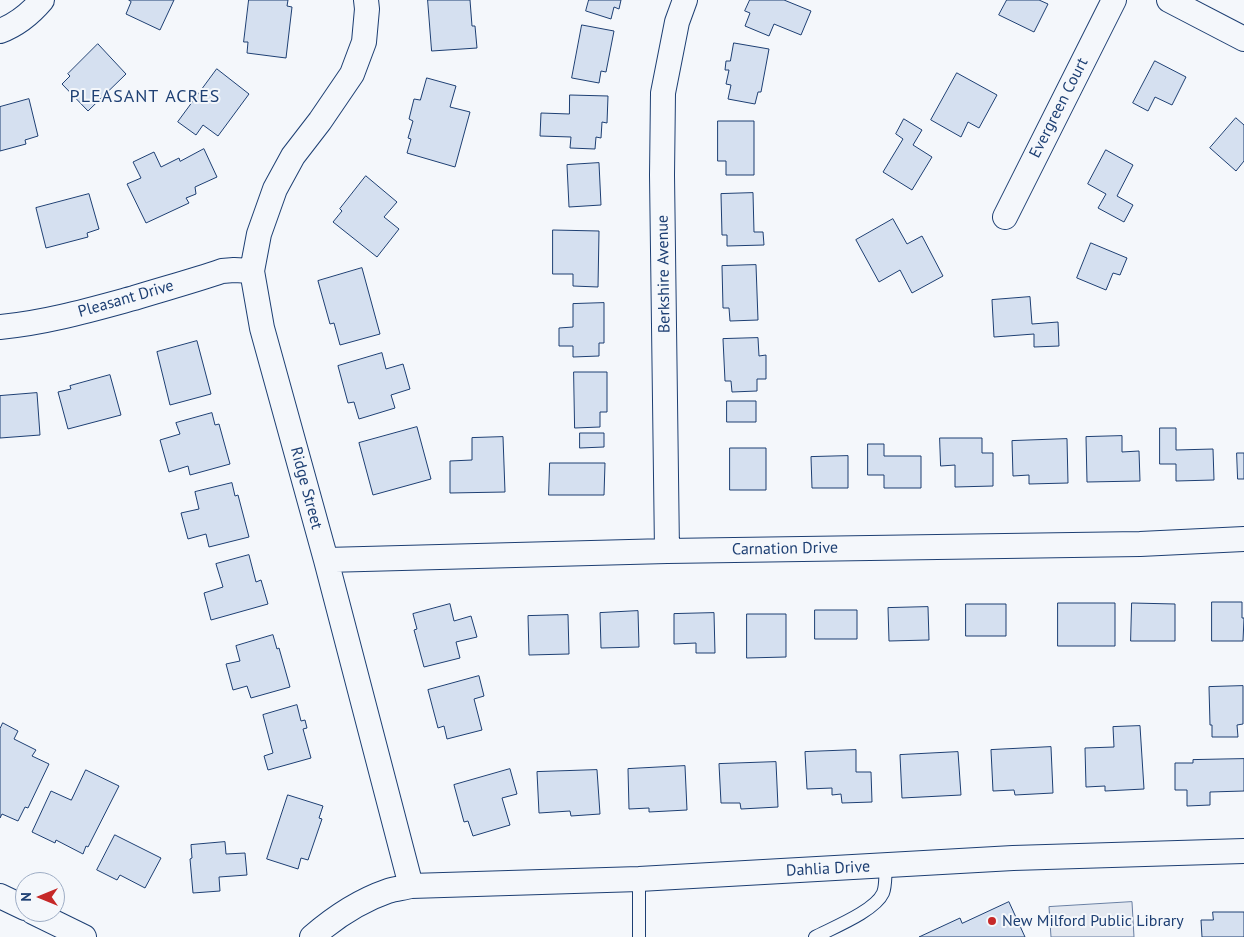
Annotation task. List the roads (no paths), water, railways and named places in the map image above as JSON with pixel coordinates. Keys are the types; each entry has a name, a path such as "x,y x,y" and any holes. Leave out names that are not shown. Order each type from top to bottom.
{"street":[{"path":"0,31 8,28 34,9 42,0"},
{"name":"Ridge Street","path":"366,0 364,42 352,74 293,156 275,189 259,234 252,271 262,328 326,560 411,886"},
{"name":"Berkshire Avenue","path":"668,551 662,175 664,93 677,22 685,0"},
{"name":"Evergreen Court","path":"1005,217 1114,0"},
{"path":"1169,0 1244,39"},
{"name":"Pleasant Drive","path":"0,327 22,325 70,315 222,271 252,271"},
{"name":"Carnation Drive","path":"326,560 668,551 1140,544 1244,539"},
{"name":"Dahlia Drive","path":"411,886 639,880 1013,858 1244,851"},
{"path":"312,937 328,923 357,904 389,891 411,886"},
{"path":"0,896 15,903"},
{"path":"53,922 84,937"}],"lane":[{"path":"815,937 876,903 883,892 886,866"},
{"path":"639,880 639,937"}],"place":[{"name":"New Milford Public Library","path":"992,921"}],"district":[{"name":"PLEASANT ACRES","path":"145,97"}]}
